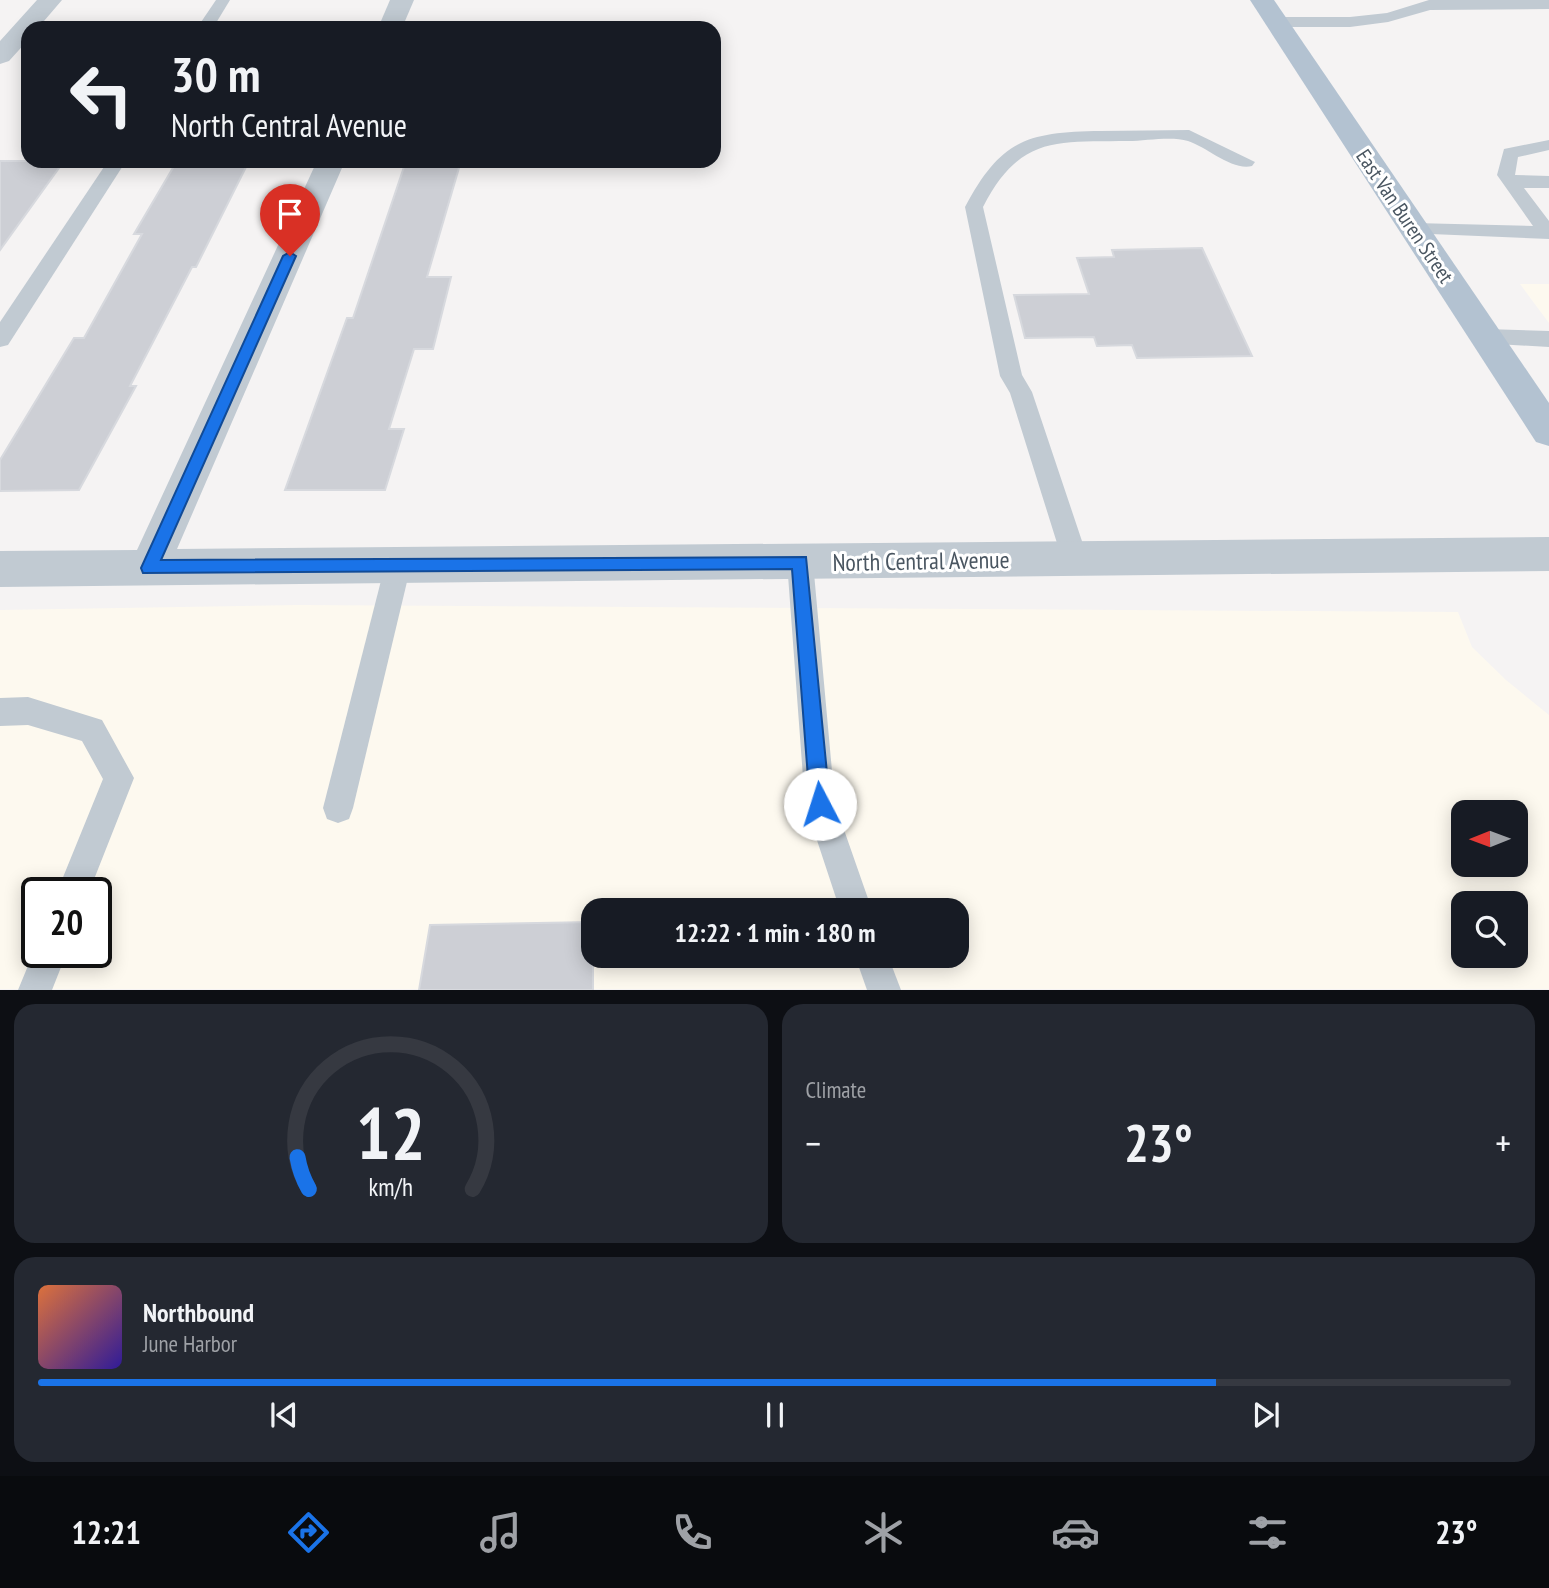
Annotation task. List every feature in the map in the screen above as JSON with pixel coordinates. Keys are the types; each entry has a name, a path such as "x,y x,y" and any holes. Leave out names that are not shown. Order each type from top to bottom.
{"main road":[{"name":"East Van Buren Street","path":"1269,11 1549,432"}],"street":[{"path":"31,21 50,0"},
{"path":"393,21 402,0"},
{"path":"0,56 21,32"},
{"path":"149,568 217,423 328,168"},
{"name":"North Central Avenue","path":"0,569 1549,554"}],"lane":[{"path":"210,21 223,0"},
{"path":"1269,11 1363,20 1388,18 1429,5 1549,4"},
{"path":"1075,559 1021,392 1011,376 976,227 974,207 985,186 1003,164 1027,146 1052,137 1189,135 1246,162"},
{"path":"1414,229 1549,233 1506,175 1510,153 1549,145"},
{"path":"0,339 112,168"},
{"path":"1511,183 1549,182"},
{"path":"1486,337 1549,339"},
{"path":"800,562 820,804 852,898"},
{"path":"338,808 398,565"},
{"path":"0,712 28,711 92,730 119,778 79,877"},
{"path":"35,989 44,968"},
{"path":"876,968 884,989"}],"shaded area":[{"path":"1520,284 1549,284 1549,323"},
{"path":"298,605 1458,612 1472,647 1506,680 1549,715 1549,989 0,989 0,610"}],"building":[{"path":"0,161 21,161 21,168 59,168 0,250"},
{"path":"173,168 246,168 196,267 192,267 130,386 136,386 79,490 0,491 0,460 74,338 84,338 142,234 134,234"},
{"path":"404,168 459,168 427,277 451,277 433,349 414,349 389,429 404,429 385,490 285,490 347,318 353,318"},
{"path":"1202,248 1252,356 1137,358 1132,345 1097,346 1094,337 1025,338 1014,295 1089,294 1077,258 1114,257 1112,250"},
{"path":"581,922 581,968 593,968 593,990 419,990 430,925"}],"route":[{"path":"290,256 217,423 149,568 800,562 820,804"}]}
